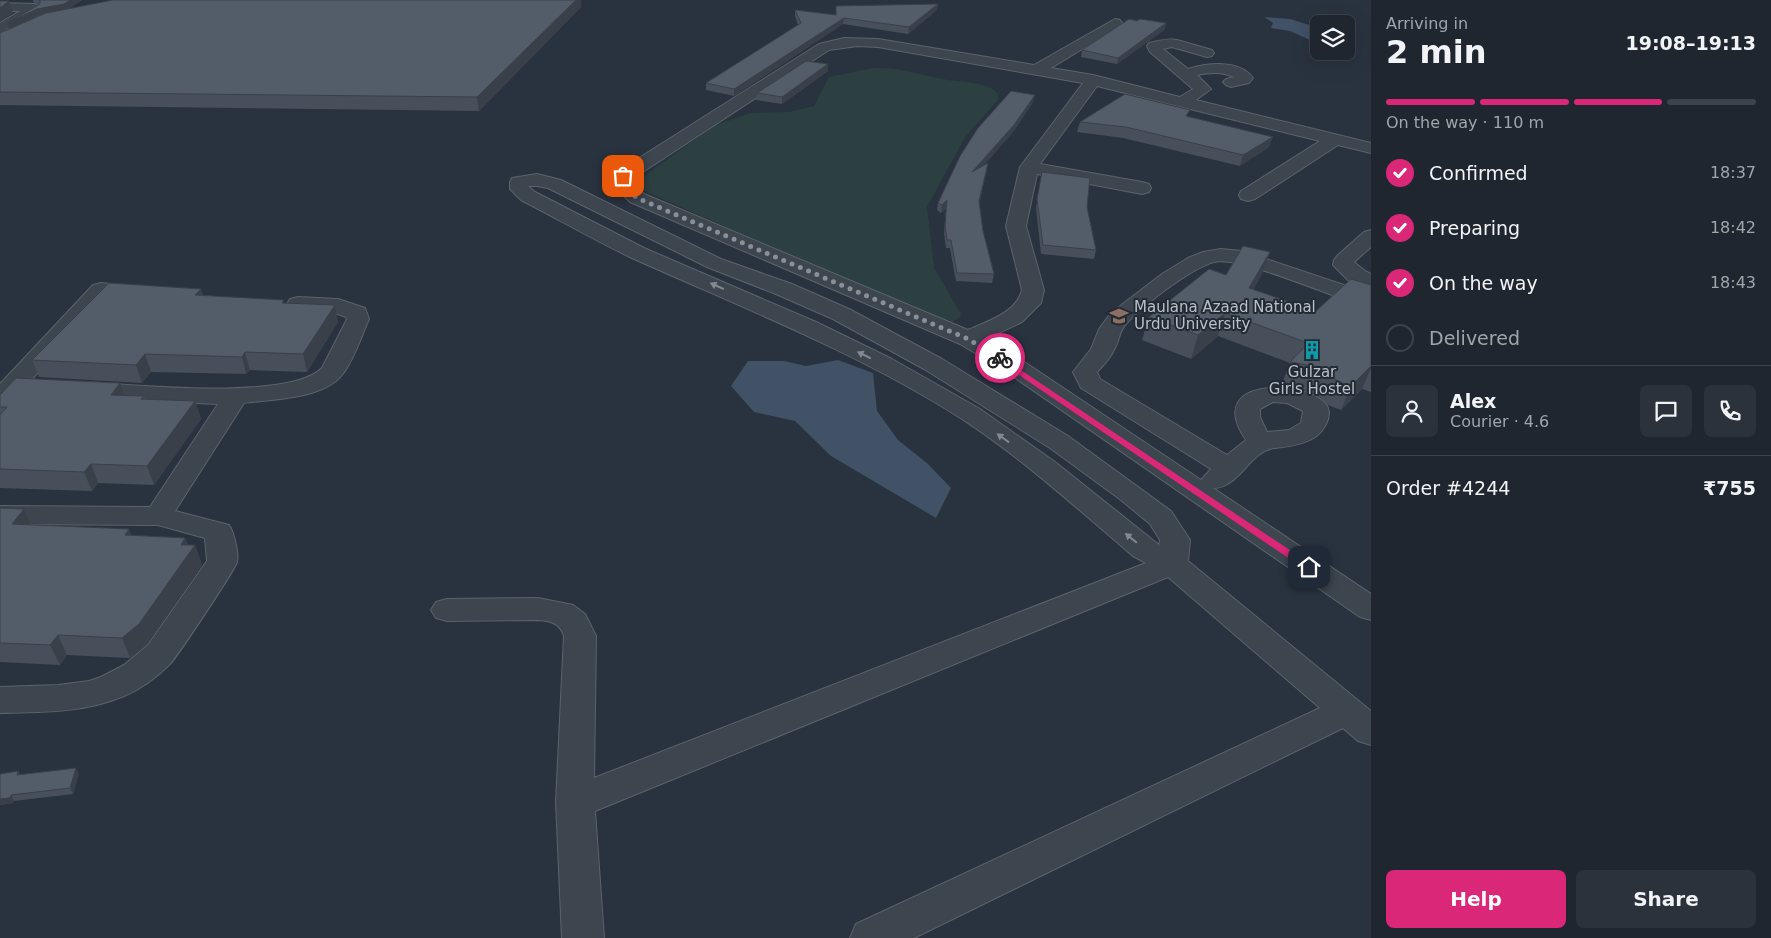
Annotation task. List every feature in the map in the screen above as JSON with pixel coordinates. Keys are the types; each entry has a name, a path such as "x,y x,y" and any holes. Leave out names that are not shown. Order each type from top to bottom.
{"street":[{"path":"0,7 35,8 0,30"},
{"path":"1039,70 1115,23"},
{"path":"1371,148 1093,80 878,43 855,41 834,43 824,47 623,176 621,184 637,198 968,339 1017,368 1371,609"},
{"path":"1204,89 1155,49 1154,46 1172,43 1207,53"},
{"path":"1183,102 1204,89 1231,85 1231,82 1216,75 1186,75"},
{"path":"968,339 1014,317 1030,303 1033,290 1016,226 1029,167 1093,80"},
{"path":"1248,195 1335,139"},
{"path":"1029,167 1142,188"},
{"path":"871,938 1358,721 1172,564 1144,549 1045,468 971,414 883,364 808,327 637,252 528,196 519,189 519,182 537,180 554,184 714,263 841,314 933,364 1059,442 1161,518 1176,540 1172,564"},
{"path":"1371,236 1344,260 1344,265 1357,276 1371,282"},
{"path":"1227,467 1090,383 1085,372 1104,347 1105,337 1112,325 1171,277 1206,258 1218,256 1232,255 1247,259 1371,301"},
{"path":"6,392 101,290 160,294"},
{"path":"6,392 51,388 236,397 311,386 325,379 333,371 358,319 357,313 338,306 279,302"},
{"path":"158,516 236,397"},
{"path":"1200,494 1227,467 1260,441"},
{"path":"0,515 158,516 219,532 222,562 160,654 136,674 120,683 89,694 58,698 0,700"},
{"path":"575,802 1172,564"},
{"path":"447,610 546,609 564,614 577,623 580,636 575,802 583,938"}],"green space":[{"path":"874,68 893,69 978,84 989,87 998,94 998,100 965,137 927,207 934,268 961,314 960,317 952,322 945,323 631,185 716,125 751,113 789,112 814,106 829,77"}],"water":[{"path":"1264,17 1290,19 1310,25 1310,40 1290,31 1271,28 1273,23"},
{"path":"838,360 873,373 877,411 898,440 928,464 951,488 936,518 831,456 795,421 754,412 731,386 748,361 784,361 806,366"}],"building":[{"path":"40,0 71,0 64,4 37,9 7,23 40,4"},
{"path":"113,0 576,0 477,97 0,92 0,33 46,13"},
{"path":"0,1 9,1 0,8"},
{"path":"938,4 909,27 844,18 734,89 706,83 801,23 795,10 836,15 836,6"},
{"path":"1129,19 1166,23 1118,58 1082,50"},
{"path":"806,61 828,64 782,97 757,93"},
{"path":"1011,91 1035,95 1014,125 972,172 988,163 979,201 983,231 994,274 957,273 951,240 947,240 945,226 947,200 942,205 938,203 960,156 978,128"},
{"path":"1125,94 1190,110 1186,116 1273,137 1243,155 1126,127 1080,122"},
{"path":"1042,172 1090,178 1087,207 1096,250 1043,245 1037,199"},
{"path":"1243,246 1270,252 1249,288 1316,311 1351,279 1371,285 1371,366 1351,386 1337,381 1330,373 1314,366 1290,362 1308,343 1225,313 1198,335 1149,317 1209,269 1226,275"},
{"path":"109,283 201,289 195,295 284,300 282,303 335,305 303,354 245,352 242,357 145,354 136,365 32,360"},
{"path":"16,378 120,383 111,395 144,396 141,399 195,401 147,466 91,464 84,472 0,469 0,415 7,407 0,407 0,395"},
{"path":"0,508 24,509 12,524 129,529 125,535 185,538 181,545 195,545 139,624 122,638 58,635 50,645 0,643"},
{"path":"76,768 70,788 11,795 10,798 0,799 0,774 18,771 17,775"}],"way so far":[{"path":"623,176 621,184 637,198 968,339 1000,358"}],"place":[{"name":"Maulana Azaad National Urdu University","path":"1119,316"},
{"name":"Gulzar Girls Hostel","path":"1312,350"}],"route":[{"path":"1000,358 1309,567"}]}
